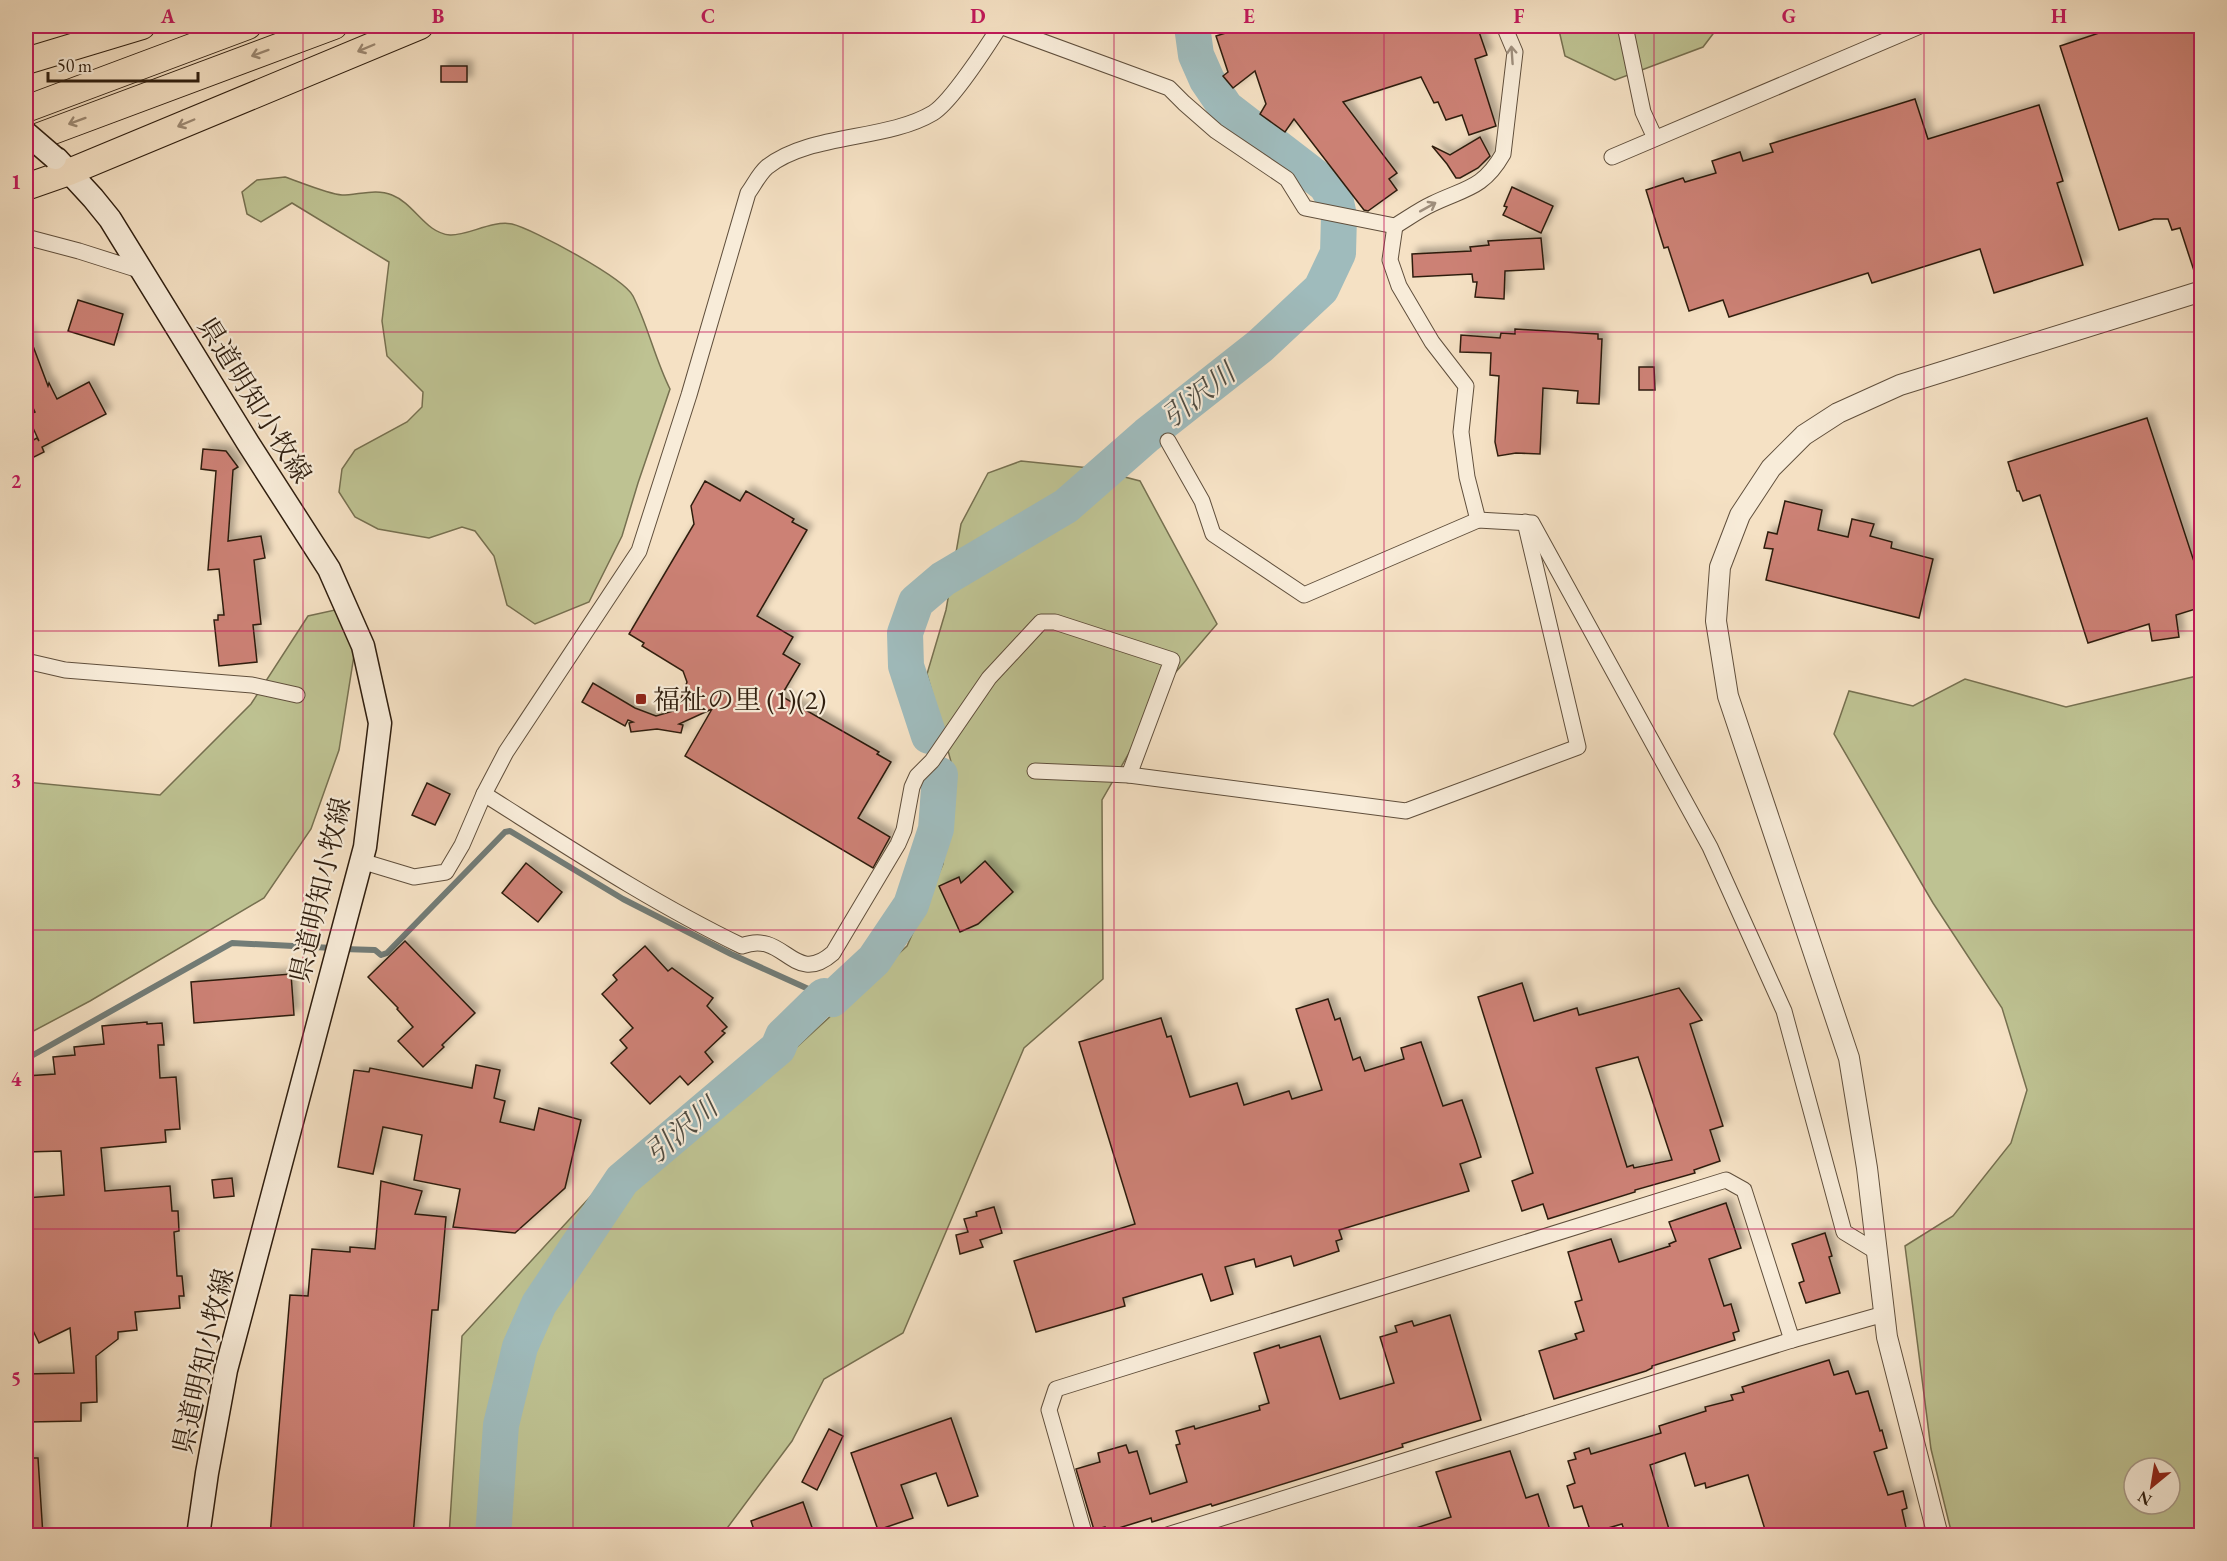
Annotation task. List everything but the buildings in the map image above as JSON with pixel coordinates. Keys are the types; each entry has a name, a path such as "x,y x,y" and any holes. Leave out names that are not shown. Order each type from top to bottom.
{"highway":[{"path":"26,61 142,26"},
{"path":"26,109 248,26"},
{"path":"26,141 334,26"},
{"path":"26,187 62,165 420,26"}],"main road":[{"name":"県道明知小牧線","path":"26,133 62,165 110,219 329,569 363,646 380,723 361,861 226,1370 198,1536"}],"street":[{"path":"26,27 31,26"},
{"path":"361,861 414,877 446,872 462,845 484,794 506,752 639,551 747,193 765,169 788,154 911,122 933,112 948,99 1000,26 1170,88 1216,131 1287,179 1305,208 1395,226 1430,205 1480,183 1494,169 1503,154 1515,52 1504,26"},
{"path":"1625,26 1643,112 1655,138"},
{"path":"1612,157 1920,26"},
{"path":"1395,226 1390,260 1399,286 1432,342 1466,386 1461,432 1467,477 1478,519"},
{"path":"26,237 142,271"},
{"path":"1938,1536 1887,1336 1867,1168 1849,1058 1728,696 1716,621 1720,567 1740,515 1771,468 1804,435 1838,413 1900,385 2202,291"},
{"path":"1168,441 1202,501 1213,534 1304,595 1478,519 1532,523 1710,847 1784,1011 1844,1232 1877,1252"},
{"path":"1035,771 1129,775 1406,811 1578,747 1526,522"},
{"path":"484,794 641,893 700,926 742,946 754,941 770,945 801,964 812,965 823,962 833,953 898,844 904,830 912,787 917,776 932,761 989,678 1041,622 1055,622 1173,660 1129,775"},
{"path":"26,661 64,670 252,685 297,695"},
{"path":"1085,1536 1049,1410 1056,1389 1726,1180 1744,1190 1792,1340"},
{"path":"1164,1536 1792,1340 1884,1314"}],"green space":[{"path":"1558,26 1719,26 1703,47 1615,80 1565,56"},
{"path":"285,177 336,194 373,192 392,195 400,199 434,229 450,235 496,224 512,224 577,255 613,278 633,296 670,389 622,536 589,602 535,624 507,605 494,556 475,531 462,527 429,538 378,529 355,517 339,492 342,469 355,450 407,422 422,407 423,392 387,356 382,321 389,262 292,203 261,222 247,214 242,192 257,180"},
{"path":"1021,461 1090,468 1140,481 1217,624 1175,673 1102,800 1103,979 1024,1048 903,1333 824,1379 792,1441 722,1535 449,1536 462,1336 602,1184 714,1104 786,1057 907,946 943,864 953,769 927,674 946,610 961,524 988,473"},
{"path":"335,610 358,630 339,750 311,829 264,898 90,1001 26,1035 26,782 160,795 251,704 308,616"},
{"path":"2201,675 2201,1535 1952,1535 1931,1449 1905,1246 1953,1216 2011,1143 2027,1090 2002,1008 1933,903 1834,734 1849,691 1913,706 1965,679 2066,707"}],"waterway":[{"name":"引沢川","path":"929,736 906,666 905,633 916,602 943,579 1066,506 1147,435 1260,346 1321,289 1338,253 1339,216 1336,202 1326,185 1226,108 1207,80 1196,55 1192,26"},
{"name":"引沢川","path":"493,1536 501,1425 520,1347 539,1304 622,1180 778,1048 783,1036 824,996 832,999 874,960 911,905 936,829 940,775"},
{"path":"343,949 375,950 381,955 387,953 505,832 510,831 623,899 731,954 824,996"},
{"path":"26,1059 232,943 333,948"}],"place":[{"name":"福祉の里 (1)(2)","path":"641,699"}]}
